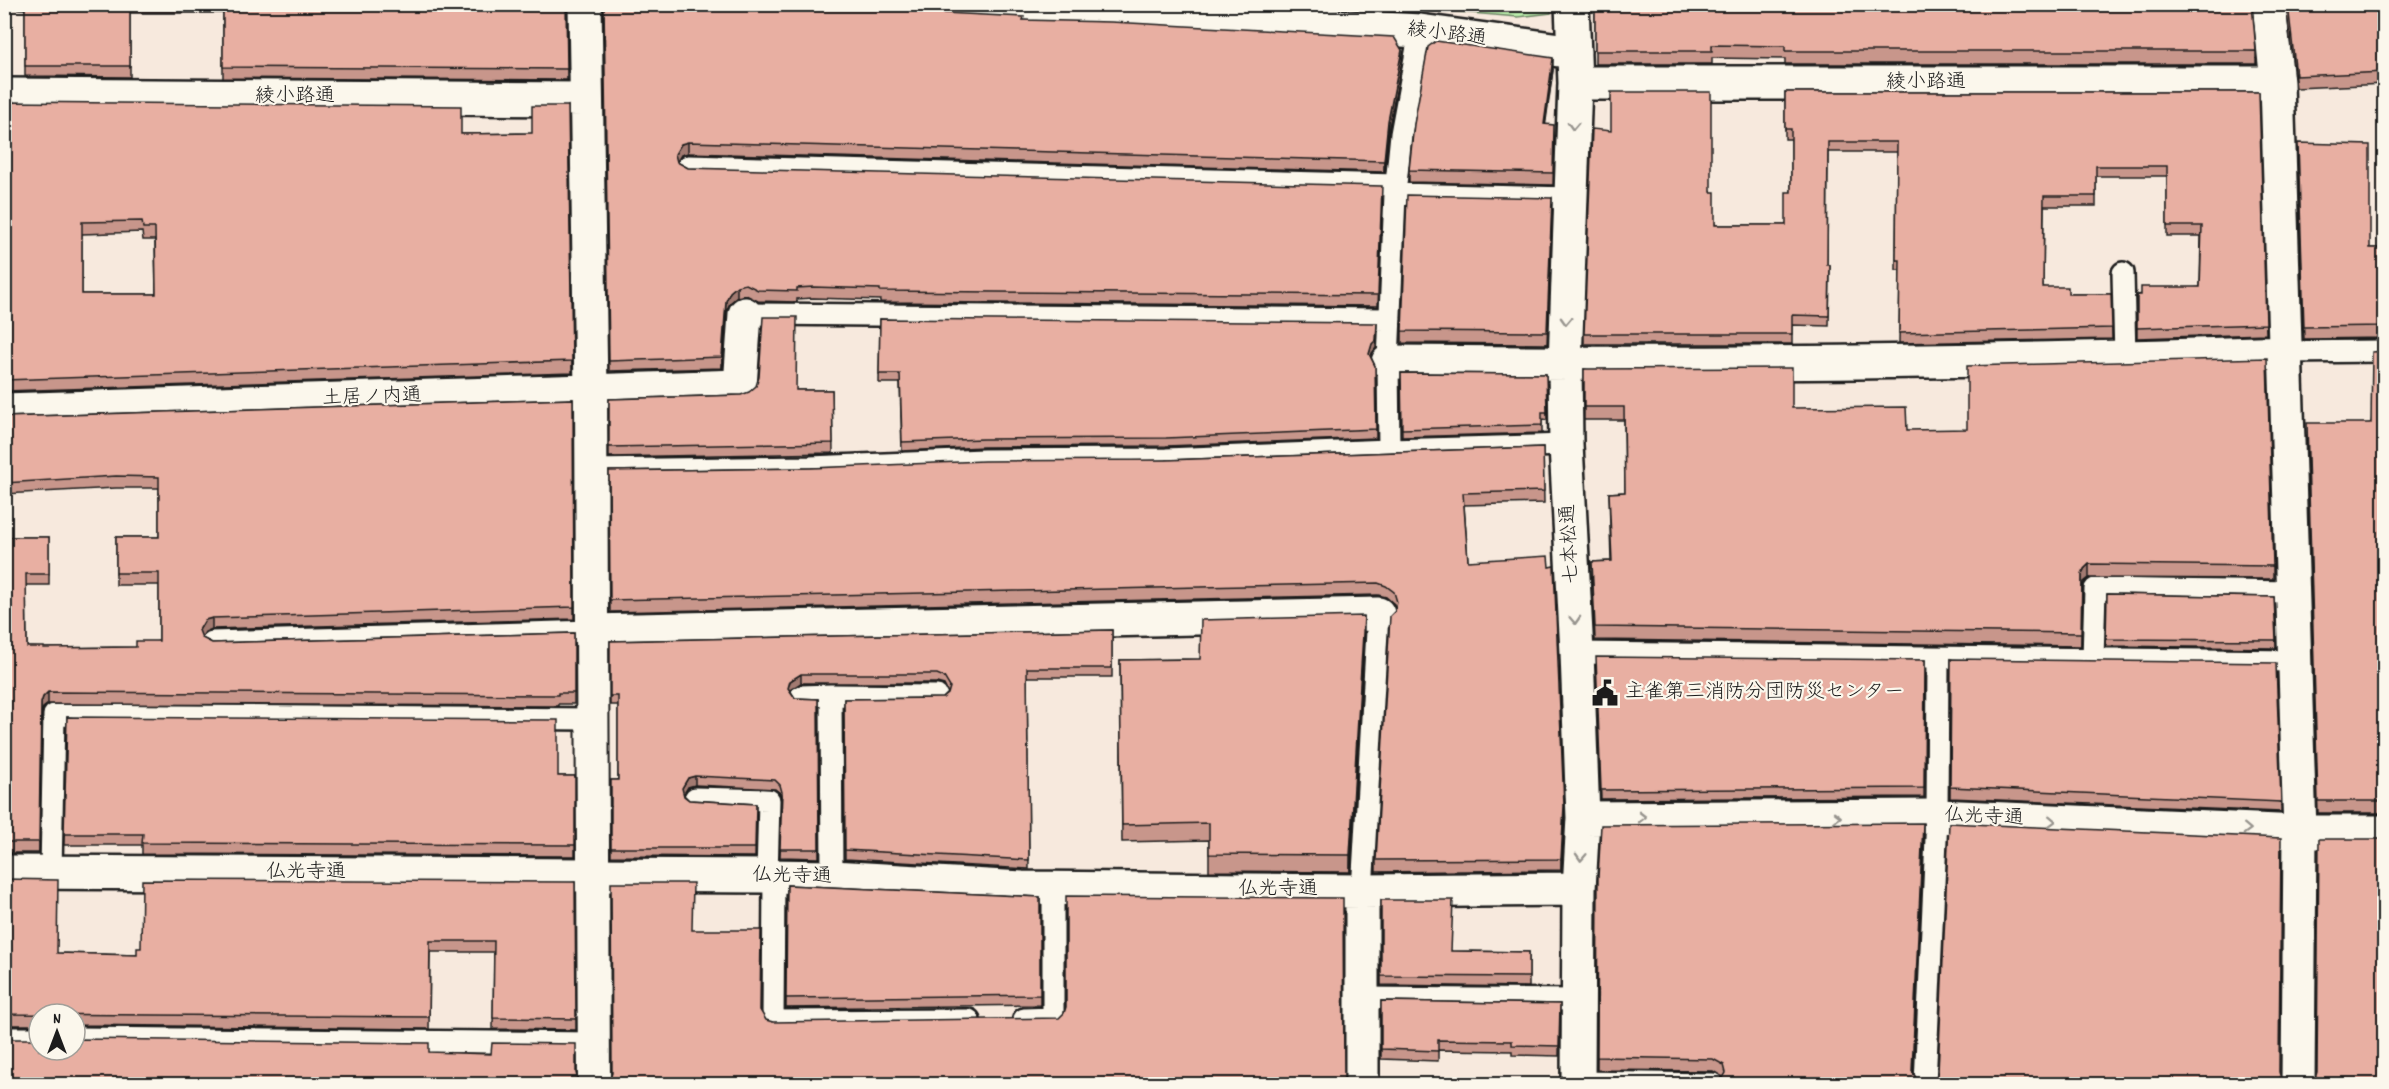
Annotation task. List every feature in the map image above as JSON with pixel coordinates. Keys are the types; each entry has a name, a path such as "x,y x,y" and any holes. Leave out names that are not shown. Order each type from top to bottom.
{"street":[{"path":"585,4 591,391 594,1084"},
{"name":"七本松通","path":"1572,4 1574,68 1564,363 1583,818 1579,889 1578,1083"},
{"path":"2269,4 2277,84 2301,832 2298,1084"},
{"name":"綾小路通","path":"945,5 1420,30 1574,68 2277,84"},
{"name":"綾小路通","path":"4,95 585,99"},
{"name":"土居ノ内通","path":"4,410 740,386 745,314"},
{"path":"1388,362 1564,363 2125,358 2284,352"},
{"path":"592,631 1378,614"},
{"name":"仏光寺通","path":"1583,818 1937,816 2301,832 2385,832"},
{"name":"仏光寺通","path":"4,872 770,876 1053,888 1362,891 1579,889"},
{"path":"1362,891 1364,998 1362,1084"}],"lane":[{"path":"1389,450 1388,362 1396,189 1401,134 1420,30"},
{"path":"688,166 1396,189 1570,198"},
{"path":"2123,273 2125,358"},
{"path":"745,314 1390,319"},
{"path":"2284,352 2385,351"},
{"path":"591,470 810,467 984,460 1166,459 1566,445"},
{"path":"2093,659 2095,589 2293,592"},
{"path":"1362,891 1378,614"},
{"path":"212,642 592,631"},
{"path":"1577,653 2295,661"},
{"path":"1925,1084 1937,816 1938,658"},
{"path":"831,694 832,877"},
{"path":"801,696 831,694 937,696"},
{"path":"51,872 54,715 592,719"},
{"path":"695,798 769,800 772,1021 1053,1018 1053,888"},
{"path":"1364,998 1579,1000"},
{"path":"4,1038 27,1038"},
{"path":"87,1038 594,1043"},
{"path":"1578,1083 1713,1084"}],"green space":[{"path":"1401,4 1551,5 1551,13 1518,17 1401,7"}],"building":[{"path":"25,4 130,4 130,66 25,66"},
{"path":"223,4 566,4 567,69 223,67"},
{"path":"604,4 911,4 915,9 924,12 1024,17 1023,20 1111,22 1394,37 1402,50 1388,121 1384,161 688,142 681,144 675,154 677,162 688,168 1382,186 1378,295 880,291 880,289 813,287 797,288 797,291 758,290 746,284 737,286 730,292 726,301 722,357 609,361"},
{"path":"1595,4 2252,4 2256,51 1785,51 1785,46 1712,45 1712,51 1595,51"},
{"path":"2288,4 2385,4 2385,72 2296,76"},
{"path":"1436,41 1553,58 1544,124 1554,125 1553,173 1409,170 1414,124 1428,47"},
{"path":"1611,92 1711,92 1711,192 1715,192 1715,225 1786,225 1786,192 1791,192 1791,129 1785,129 1785,92 2259,92 2266,324 2137,328 2137,295 2141,295 2141,287 2200,287 2202,226 2167,226 2167,166 2096,166 2096,196 2044,196 2043,287 2068,287 2068,294 2111,294 2112,328 1899,333 1900,260 1896,260 1897,142 1828,142 1829,316 1792,315 1792,334 1584,334 1592,129 1611,131"},
{"path":"4,102 461,106 461,134 532,133 532,106 568,106 572,361 4,380","holes":["142,221 143,228 155,228 156,294 82,294 82,222"]},
{"path":"2298,143 2370,145 2370,248 2385,248 2385,326 2304,327"},
{"path":"1407,195 1552,198 1547,332 1402,331"},
{"path":"763,317 797,317 796,390 832,390 833,443 609,447 609,399 741,395 749,392 756,386 759,377"},
{"path":"880,319 1377,323 1376,340 1369,354 1375,366 1376,429 1166,438 902,442 900,374 879,374"},
{"path":"2385,351 2385,801 2318,801 2307,423 2371,423 2372,352"},
{"path":"2267,358 2273,566 2089,564 2082,575 2081,633 1595,627 1592,562 1612,561 1609,493 1625,492 1624,407 1584,407 1584,369 1792,368 1792,408 1906,407 1907,430 1967,429 1967,366"},
{"path":"1401,373 1546,374 1547,412 1542,412 1542,425 1402,429"},
{"path":"573,399 574,607 212,618 205,620 199,630 202,638 212,643 574,633 574,693 558,693 558,695 48,692 41,703 39,842 4,842 4,537 49,537 49,574 26,574 27,647 136,647 136,641 159,641 159,573 116,573 116,537 159,537 159,477 116,476 4,483 4,417"},
{"path":"1543,447 1544,491 1463,493 1468,561 1548,556 1549,567 1554,566 1564,806 1561,859 1376,860 1390,616 1395,611 1397,602 1394,592 1378,583 610,600 609,471 811,468 984,461 1166,460"},
{"path":"2107,594 2274,597 2276,640 2106,639"},
{"path":"1364,616 1350,855 1209,854 1209,823 1122,825 1120,660 1200,659 1201,620"},
{"path":"1112,630 1112,668 1027,668 1029,860 845,850 844,699 943,698 948,694 950,687 944,677 937,674 801,674 790,681 788,688 795,698 818,699 819,849 780,849 782,792 775,780 695,776 688,778 682,788 684,796 689,800 756,804 755,848 611,848 611,780 618,780 618,696 610,696 610,641"},
{"path":"1596,657 1925,660 1924,788 1601,790"},
{"path":"1951,659 2276,663 2281,802 1950,787"},
{"path":"67,717 558,720 558,776 575,776 575,845 142,843 143,834 64,834"},
{"path":"1923,823 1912,1071 1918,1082 1925,1084 1713,1084 1720,1083 1726,1073 1724,1065 1713,1059 1597,1057 1598,877 1601,825"},
{"path":"1949,823 2281,838 2279,1072 2285,1084 1925,1084 1935,1079 1938,1072"},
{"path":"2319,839 2385,839 2385,1084 2311,1084 2317,1072"},
{"path":"4,879 58,880 57,953 137,955 137,948 141,948 142,880 575,882 576,1019 493,1018 494,941 430,941 429,1017 87,1015 87,1002 27,1002 27,1014 4,1014"},
{"path":"611,883 693,883 692,930 761,930 760,1010 766,1020 773,1022 1059,1018 1066,1007 1066,896 1343,898 1344,1084 607,1084 612,1073"},
{"path":"787,885 1040,897 1040,995 786,998"},
{"path":"1381,900 1453,900 1451,951 1529,952 1529,977 1381,976"},
{"path":"1381,1001 1560,1004 1559,1046 1512,1045 1512,1041 1438,1040 1438,1051 1381,1049"},
{"path":"4,1039 27,1039 27,1062 87,1062 87,1039 429,1043 429,1052 491,1054 492,1043 576,1044 576,1073 581,1084 4,1084"},
{"path":"1595,1083 1703,1084 1594,1084"}],"place":[{"name":"主雀第三消防分団防災センター","path":"1605,693"}]}
